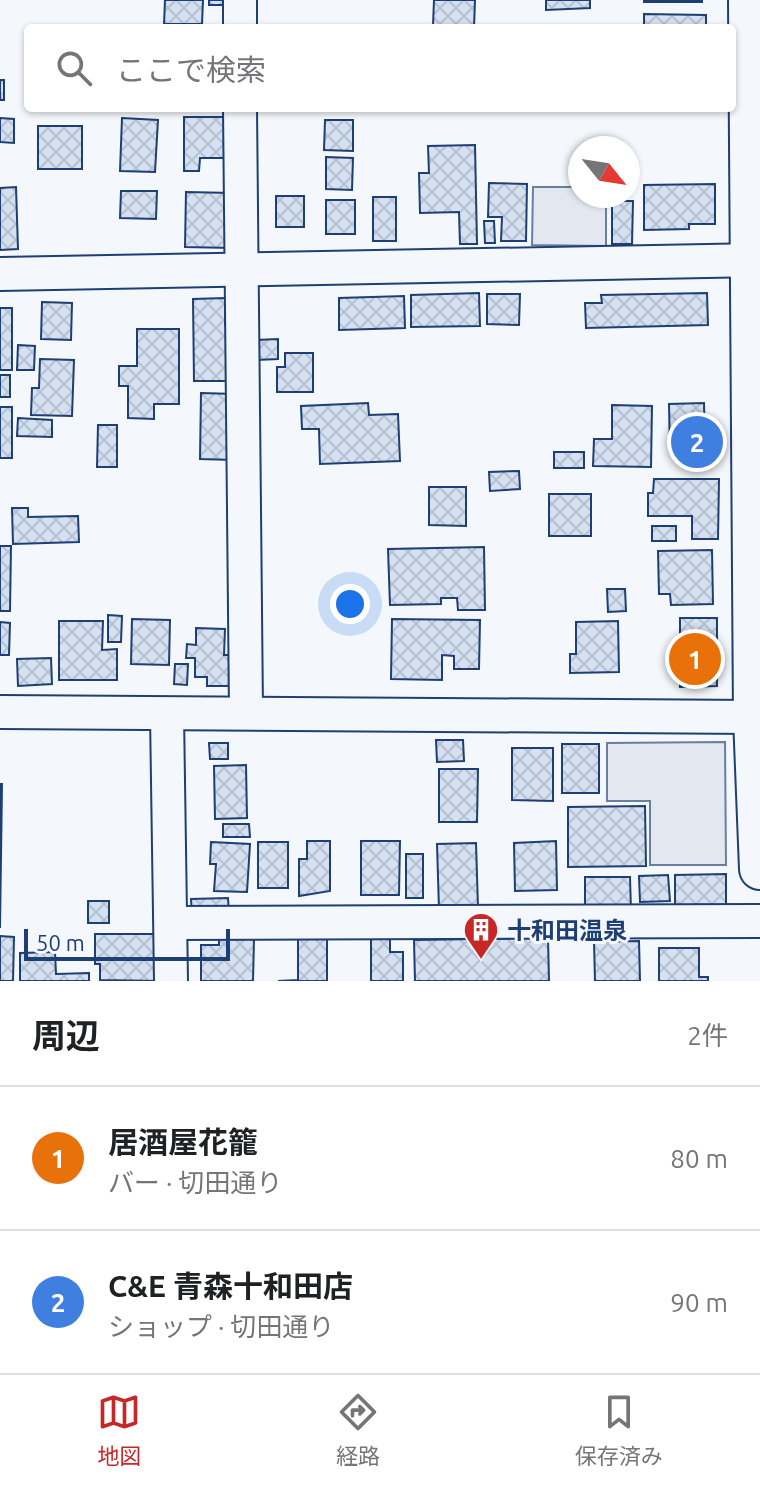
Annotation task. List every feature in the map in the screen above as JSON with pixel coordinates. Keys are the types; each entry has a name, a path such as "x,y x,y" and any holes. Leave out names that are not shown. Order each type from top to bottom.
{"main road":[{"path":"749,0 756,260 760,869"}],"street":[{"path":"240,0 240,24"},
{"path":"240,112 246,711"},
{"path":"0,274 756,260"},
{"path":"0,712 167,714 246,711 757,738"},
{"path":"167,714 171,981"},
{"path":"171,923 760,921"}],"shaded area":[{"path":"533,187 568,187 568,208 606,208 606,246 532,245"},
{"path":"725,742 726,865 650,865 650,801 607,801 607,743"}],"building":[{"path":"165,0 203,0 202,24 164,24"},
{"path":"209,0 232,0 232,5 209,5"},
{"path":"434,0 475,0 474,24 433,24"},
{"path":"546,0 590,0 590,8 546,10"},
{"path":"702,0 702,2 644,2"},
{"path":"644,14 706,15 706,24 644,24"},
{"path":"0,80 4,80 4,100 0,100"},
{"path":"184,117 234,117 225,142 224,158 200,158 199,171 184,171"},
{"path":"0,118 14,119 14,143 0,142"},
{"path":"122,118 158,120 155,172 120,171"},
{"path":"325,120 353,120 353,151 324,150"},
{"path":"38,126 82,126 82,169 38,169"},
{"path":"475,145 477,244 460,244 459,212 420,213 419,173 429,173 428,146"},
{"path":"326,157 353,158 352,190 326,189"},
{"path":"489,183 527,184 526,241 501,241 502,217 488,217"},
{"path":"715,184 715,224 689,224 689,229 644,230 644,185"},
{"path":"16,187 18,249 0,250 0,188"},
{"path":"121,191 157,191 156,219 120,218"},
{"path":"186,192 233,193 232,248 185,247"},
{"path":"276,196 304,196 304,227 276,227"},
{"path":"373,197 396,197 396,241 373,241"},
{"path":"326,200 355,200 355,234 326,234"},
{"path":"612,208 633,208 632,244 612,244"},
{"path":"484,221 494,221 495,243 485,243"},
{"path":"479,293 480,326 411,327 411,295"},
{"path":"707,293 708,325 586,328 585,303 602,303 601,295"},
{"path":"487,294 520,294 519,325 487,324"},
{"path":"404,296 405,328 339,330 339,298"},
{"path":"225,298 225,325 236,325 237,381 194,381 193,299"},
{"path":"42,302 72,303 71,340 41,339"},
{"path":"0,308 12,308 12,370 0,370"},
{"path":"137,329 179,329 179,404 154,404 154,419 128,418 128,386 119,386 119,366 137,366"},
{"path":"278,339 278,359 257,360 256,340"},
{"path":"18,345 35,346 34,370 17,370"},
{"path":"285,353 313,353 313,392 277,392 277,367 285,367"},
{"path":"40,359 74,360 72,416 31,415 32,388 39,388"},
{"path":"0,375 10,375 10,397 0,397"},
{"path":"201,393 235,394 234,460 200,459"},
{"path":"368,403 369,415 398,414 400,461 320,464 319,429 302,429 301,406"},
{"path":"704,403 705,452 670,453 669,404"},
{"path":"612,405 652,406 651,467 593,466 594,439 612,439"},
{"path":"0,407 12,407 12,458 0,458"},
{"path":"18,418 52,420 52,437 17,436"},
{"path":"98,425 117,425 117,467 97,467"},
{"path":"554,452 584,452 584,468 554,468"},
{"path":"519,471 520,489 490,491 489,472"},
{"path":"654,479 719,479 718,539 692,539 692,516 648,516 648,493 653,493"},
{"path":"429,487 466,487 466,526 429,525"},
{"path":"549,494 591,494 591,536 549,536"},
{"path":"12,508 28,508 28,517 78,516 79,542 13,544"},
{"path":"652,526 676,526 676,541 652,541"},
{"path":"0,546 11,546 10,611 0,611"},
{"path":"484,547 485,610 458,610 457,598 441,598 441,604 390,605 388,549"},
{"path":"712,550 713,604 671,605 670,594 659,594 658,551"},
{"path":"607,589 625,589 626,611 608,612"},
{"path":"108,615 122,616 121,642 108,642"},
{"path":"680,618 717,618 717,686 680,687"},
{"path":"132,619 170,620 169,665 131,664"},
{"path":"392,619 480,620 479,669 454,669 454,656 442,655 442,680 391,679"},
{"path":"59,621 103,621 102,650 117,649 117,680 59,680"},
{"path":"618,621 619,672 570,673 570,654 576,654 576,622"},
{"path":"0,622 10,623 9,655 0,655"},
{"path":"196,628 225,629 224,655 231,655 231,686 207,686 207,677 195,677 195,658 186,658 187,644 196,645"},
{"path":"51,658 52,684 18,686 17,659"},
{"path":"175,664 188,664 187,685 174,684"},
{"path":"436,740 463,740 464,761 437,762"},
{"path":"209,743 228,743 228,759 210,759"},
{"path":"562,744 599,744 599,793 562,793"},
{"path":"512,748 553,748 553,801 512,800"},
{"path":"246,765 247,818 215,819 214,766"},
{"path":"439,769 478,769 477,822 439,822"},
{"path":"0,784 2,784 0,928"},
{"path":"645,806 646,866 568,867 568,807"},
{"path":"223,824 249,824 250,837 223,837"},
{"path":"307,841 330,841 330,891 299,896 299,859 307,859"},
{"path":"361,841 400,841 399,895 361,895"},
{"path":"556,841 557,890 515,891 514,843"},
{"path":"211,842 250,844 247,892 214,891 216,864 210,864"},
{"path":"258,842 288,842 288,888 258,888"},
{"path":"476,843 478,908 439,910 437,844"},
{"path":"406,854 423,854 423,898 406,898"},
{"path":"726,874 726,911 675,912 675,875"},
{"path":"668,875 670,901 640,902 639,876"},
{"path":"585,877 630,877 631,911 585,911"},
{"path":"228,898 229,913 192,914 191,899"},
{"path":"88,901 109,901 109,923 88,923"},
{"path":"371,933 390,933 390,952 403,952 403,981 371,981"},
{"path":"95,934 160,934 160,981 100,980 100,964 95,964"},
{"path":"0,936 14,937 13,981 0,981"},
{"path":"298,936 327,936 327,981 278,981 298,980"},
{"path":"219,938 254,939 253,981 201,981 201,945 219,945"},
{"name":"十和田温泉","path":"548,938 549,981 415,981 414,940"},
{"path":"639,941 640,981 595,981 594,942"},
{"path":"659,948 699,948 699,977 708,977 708,981 659,981"},
{"path":"55,952 56,974 89,973 89,981 20,981 20,953"}],"place":[{"name":"C&E 青森十和田店","path":"697,442"},
{"name":"居酒屋花籠","path":"695,659"},
{"name":"十和田温泉","path":"481,961"}]}
